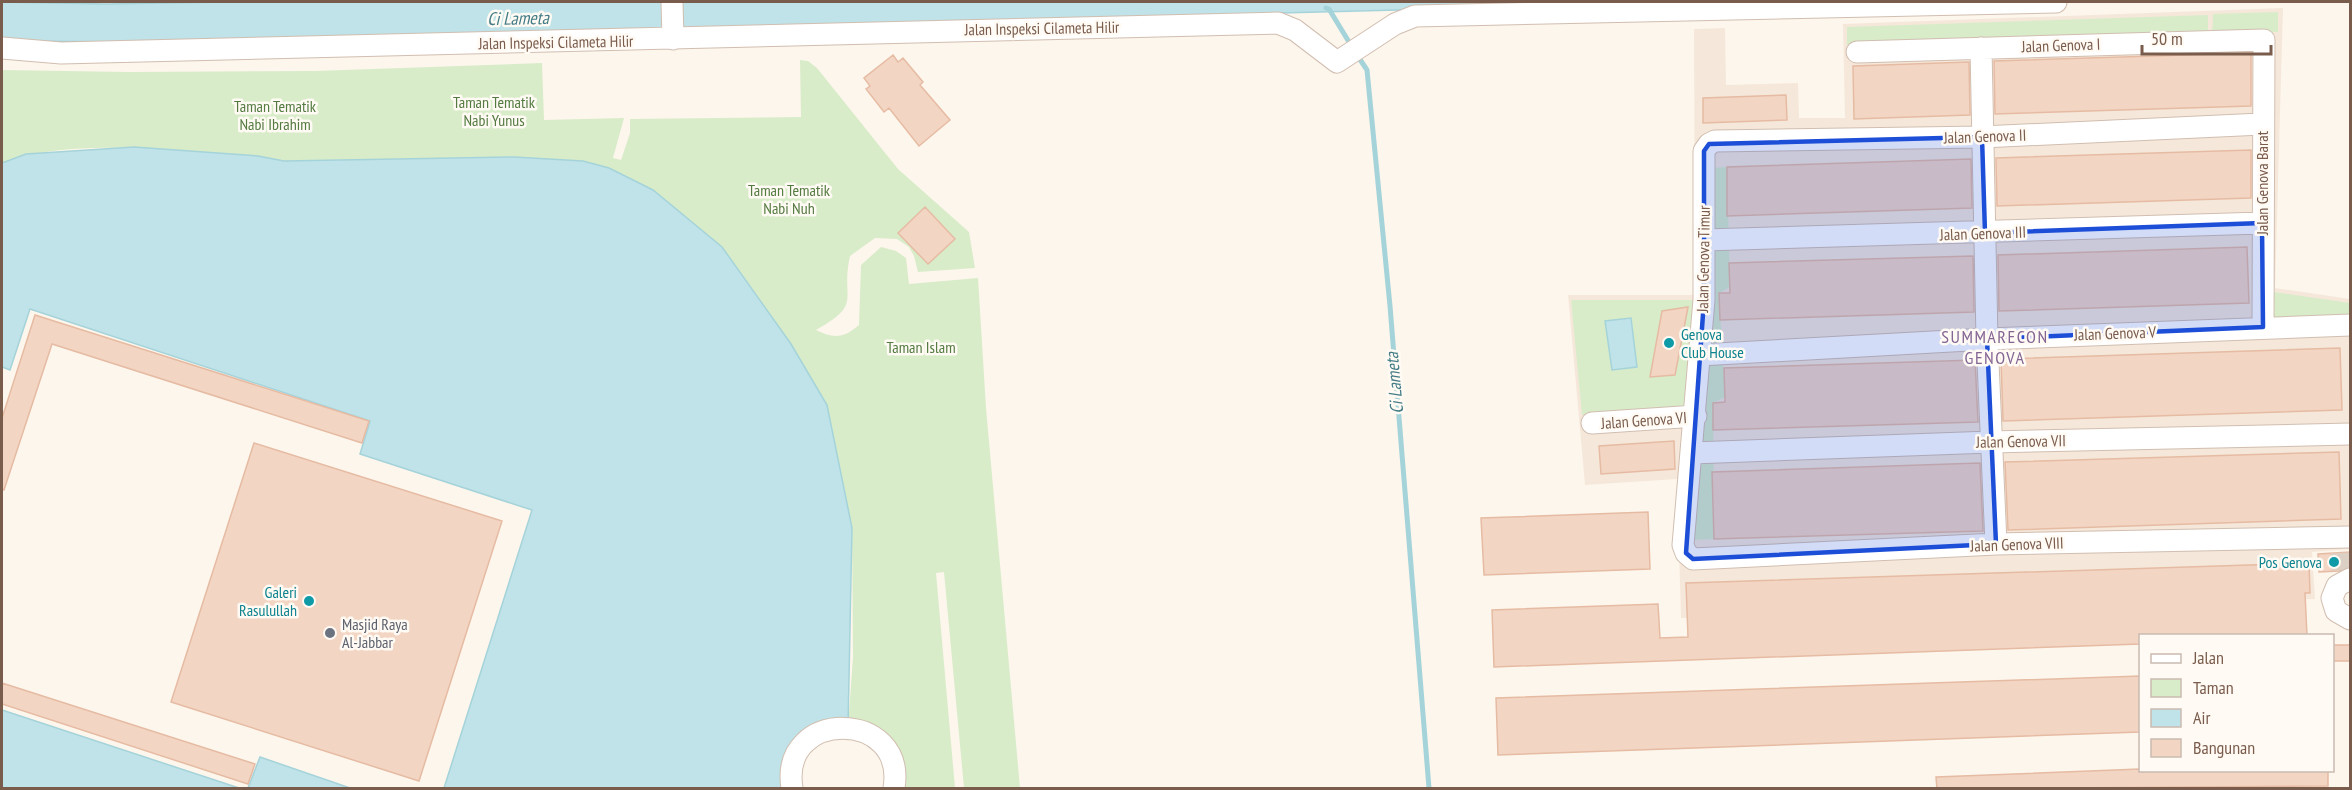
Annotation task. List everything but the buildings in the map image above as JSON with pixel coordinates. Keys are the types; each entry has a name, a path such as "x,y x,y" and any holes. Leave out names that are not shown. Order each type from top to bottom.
{"street":[{"path":"672,2 673,34"},
{"name":"Jalan Inspeksi Cilameta Hilir","path":"2,48 61,53 673,34 1278,23 1295,30 1333,61 1341,62 1404,19 1415,16 2056,2"},
{"name":"Jalan Genova I","path":"1857,51 2264,40"},
{"name":"Jalan Genova Barat","path":"2263,327 2264,40"},
{"path":"1981,48 1987,339 1996,544"},
{"name":"Jalan Genova II","path":"1708,144 1715,141 1982,137 2262,124"},
{"name":"Jalan Genova Timur","path":"1686,553 1683,545 1696,416 1704,300 1704,151 1708,144"},
{"name":"Jalan Genova III","path":"1704,240 2262,223"},
{"name":"Jalan Genova V","path":"1700,355 1987,339 2350,325"},
{"name":"Jalan Genova VI","path":"1592,423 1696,416"},
{"name":"Jalan Genova VII","path":"1692,453 1991,442 2350,434"},
{"name":"Jalan Genova VIII","path":"1686,553 1693,559 1996,544 2346,557"},
{"path":"2346,557 2333,592 2333,605 2340,616 2350,619"},
{"path":"792,789 791,775 799,751 808,740 822,732 839,727 857,729 873,736 885,748 893,764 894,789"}],"highlighted area":[{"path":"1982,137 1985,233 2262,223 2263,327 1987,339 1996,544 1693,559 1686,553 1704,300 1704,151 1709,144"}],"shaded area":[{"path":"2283,8 2275,288 2350,299 2350,549 2312,552 2315,599 1681,618 1677,479 1585,485 1568,295 1695,295 1694,29 1725,28 1726,85 1798,83 1799,118 1845,118 1843,24"}],"green space":[{"path":"2278,12 2278,32 2212,34 2213,14"},
{"path":"2208,15 2208,35 1847,45 1847,27"},
{"path":"800,60 808,61 817,68 898,169 969,232 975,268 918,272 909,247 897,239 875,238 850,256 845,307 831,321 816,330 828,335 839,336 859,325 861,265 881,247 896,251 906,258 909,284 978,278 986,408 1020,788 964,788 944,572 936,573 955,788 900,788 893,764 848,728 853,657 852,528 827,405 791,344 722,247 653,190 609,168 583,161 514,157 284,161 202,152 100,148 48,151 2,163 2,70 315,71 542,63 544,120 624,118 613,158 621,160 630,133 630,119 801,117"},
{"path":"1727,167 1730,287 1719,293 1725,397 1713,403 1714,539 1693,540 1713,328 1711,168"},
{"path":"2274,292 2350,303 2350,319 2274,318"},
{"path":"1571,300 1700,300 1689,410 1582,415"}],"water":[{"path":"2,2 106,4 223,2 1711,2 136,42 2,39"},
{"path":"134,147 258,156 284,161 514,157 583,161 609,168 653,190 722,247 791,344 827,405 852,528 848,728 808,741 792,788 444,788 532,510 360,454 370,421 30,309 10,370 2,367 2,163 26,154"},
{"path":"1631,318 1637,367 1612,370 1605,321"},
{"path":"2,710 239,788 2,788"},
{"path":"260,757 350,788 248,788"}],"waterway":[{"name":"Ci Lameta","path":"1326,8 1329,9 1352,47"},
{"name":"Ci Lameta","path":"1357,55 1367,70 1390,306 1429,788"}],"tunnel":[{"path":"2341,553 2342,570"}],"place":[{"name":"Genova Club House","path":"1669,343"},
{"name":"Pos Genova","path":"2334,562"},
{"name":"Galeri Rasulullah","path":"309,601"},
{"name":"Masjid Raya Al-Jabbar","path":"330,633"}],"district":[{"name":"SUMMARECON GENOVA","path":"1995,346"}],"park label":[{"name":"Taman Tematik Nabi Yunus","path":"494,111"},
{"name":"Taman Tematik Nabi Ibrahim","path":"275,115"},
{"name":"Taman Tematik Nabi Nuh","path":"789,199"},
{"name":"Taman Islam","path":"921,347"}]}
